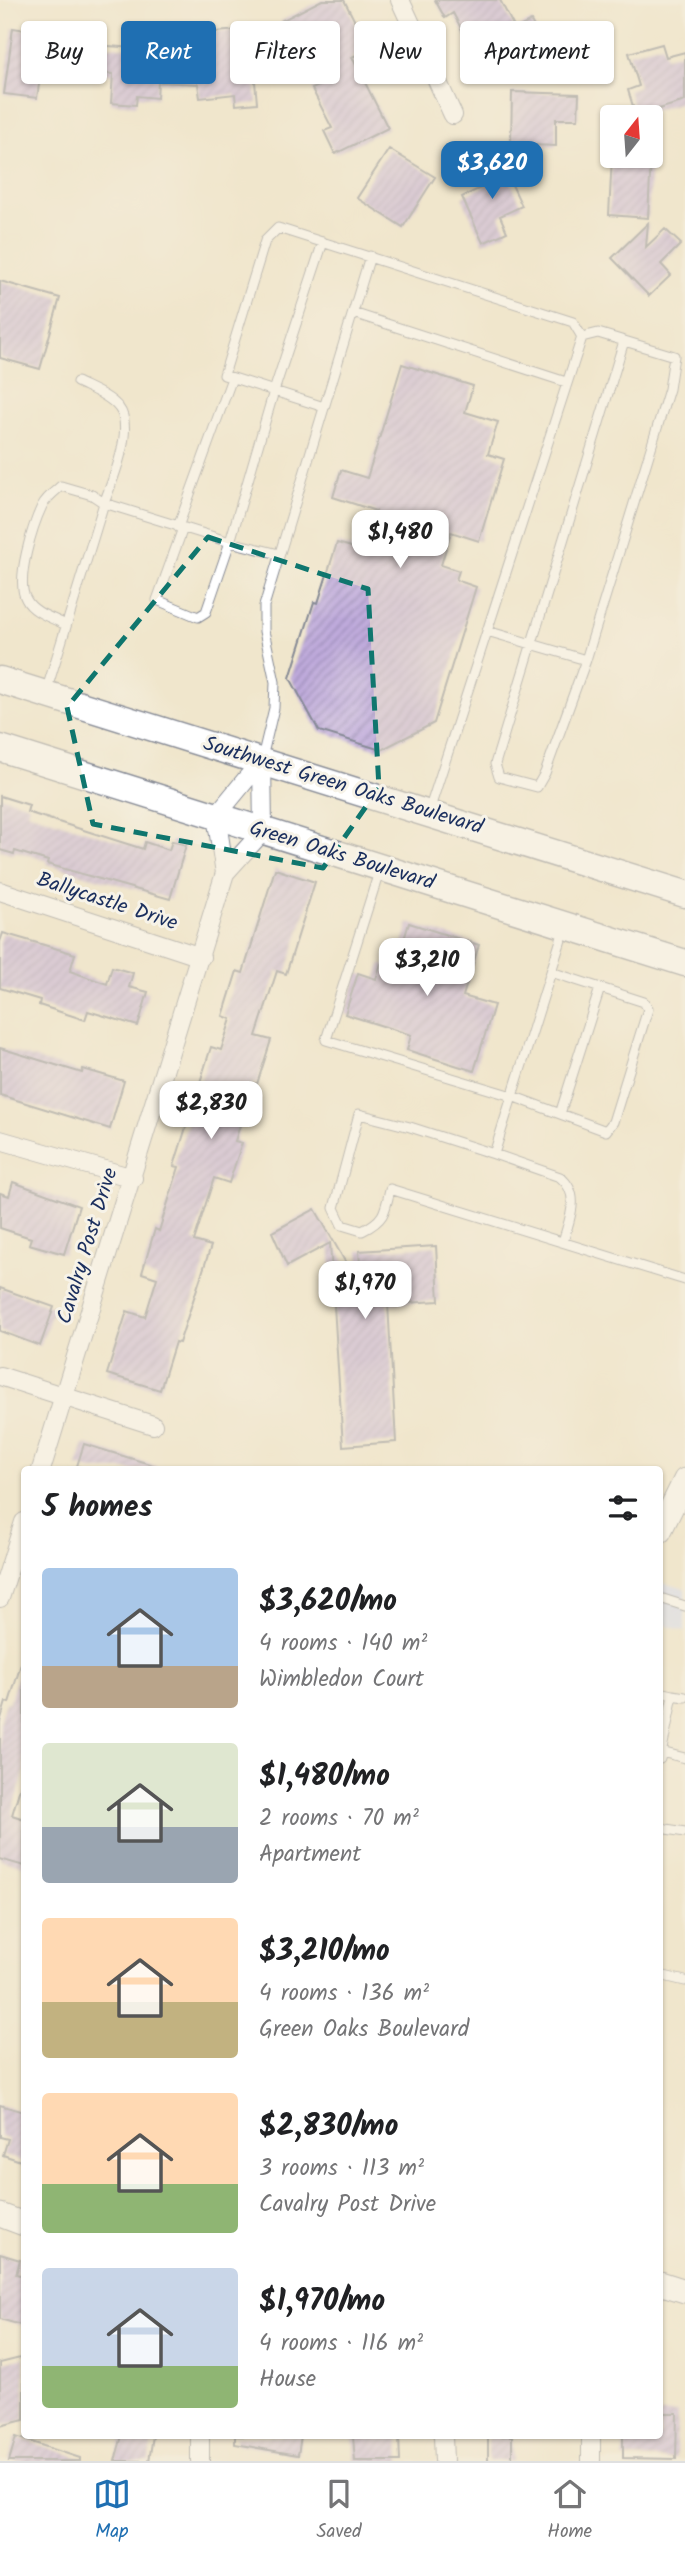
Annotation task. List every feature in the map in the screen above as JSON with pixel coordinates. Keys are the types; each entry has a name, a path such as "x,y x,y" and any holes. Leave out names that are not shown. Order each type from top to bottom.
{"main road":[{"name":"Southwest Green Oaks Boulevard","path":"0,680 685,894"},
{"name":"Green Oaks Boulevard","path":"0,748 685,963"}],"street":[{"path":"400,0 453,116"},
{"path":"216,816 262,760"},
{"path":"262,760 263,831"},
{"name":"Cavalry Post Drive","path":"42,1466 225,873 216,816"},
{"name":"Cavalry Post Drive","path":"225,873 263,831"},
{"name":"Ballycastle Drive","path":"0,891 201,957"},
{"path":"0,1140 132,1178"},
{"path":"0,1376 153,1425"},
{"path":"663,1525 685,1480"},
{"path":"0,1598 21,1532"},
{"path":"0,2215 21,2223"},
{"path":"663,2284 685,2291"},
{"path":"200,2439 200,2461"},
{"path":"443,2439 444,2461"},
{"path":"590,2439 591,2461"}],"lane":[{"path":"324,407 224,375 265,241 278,228 573,322 582,337"},
{"path":"232,378 157,600 198,617 206,611 230,542 274,391 323,242"},
{"path":"262,760 274,708 275,681 264,631 264,606 370,256"},
{"path":"353,313 566,382"},
{"path":"582,337 598,333 674,356 669,389 586,660 545,773 537,787 499,777 495,764 624,341"},
{"path":"428,813 582,337"},
{"path":"45,694 125,435 124,418 120,408 78,382"},
{"path":"66,625 32,607 25,598 21,583 23,566 43,503 61,486 181,528 279,554"},
{"path":"487,631 586,660"},
{"path":"381,868 326,1040 512,1096 606,1130 612,1122 648,1009 644,1002 551,972"},
{"path":"494,1154 566,925"},
{"path":"560,1114 600,988"},
{"path":"563,1242 573,1204 573,1192 560,1177 410,1127 359,1114 334,1208 342,1225 362,1231 378,1223 387,1204 390,1189 685,1280"},
{"path":"663,1599 685,1606"},
{"path":"663,1693 685,1697"},
{"path":"663,1742 673,1695"},
{"path":"663,1756 685,1758"},
{"path":"663,1828 685,1832"},
{"path":"663,1976 685,1981"}],"highlighted area":[{"path":"208,537 368,589 379,788 323,868 93,824 67,707"}],"shaded area":[{"path":"663,1583 685,1589 685,1631 663,1625"}],"building":[{"path":"322,0 344,0 355,21 352,57 354,84 366,84 388,128 335,154 324,131 332,128 312,89 323,84 340,84 340,21 281,21"},
{"path":"435,0 500,0 511,21 460,21 460,26 453,13 445,18"},
{"path":"13,28 21,29 21,84 39,84 37,98 4,94"},
{"path":"230,31 230,84 255,84 257,103 236,105 235,94 200,98 198,84 216,84 216,32"},
{"path":"662,44 666,57 685,52 685,101 663,108 663,105 633,105 628,90 639,86 629,53"},
{"path":"107,46 121,47 121,84 158,84 157,98 137,96 136,105 111,103 113,74 107,74"},
{"path":"512,92 579,94 578,119 556,119 556,146 511,144"},
{"path":"389,149 435,177 403,227 357,198"},
{"path":"499,157 522,206 500,216 507,232 483,243 462,197 489,184 480,166"},
{"path":"611,168 650,168 648,218 609,215"},
{"path":"648,223 646,247 665,229 681,244 661,264 671,275 649,296 612,258"},
{"path":"0,281 60,298 40,369 0,358"},
{"path":"402,364 473,386 465,412 498,422 488,454 504,459 479,541 451,532 441,565 459,571 456,580 476,587 434,723 381,750 319,731 290,678 314,602 318,603 337,543 355,548 358,540 367,542 376,511 333,497 341,470 367,478"},
{"path":"0,796 29,805 27,812 143,849 145,842 169,850 172,841 186,845 170,899 47,864 48,861 15,851 14,854 0,850"},
{"path":"275,869 315,882 286,974 277,971 256,1036 271,1040 257,1084 253,1083 235,1141 242,1143 229,1183 214,1178 194,1241 211,1246 179,1343 175,1342 160,1390 107,1374 127,1311 145,1317 157,1278 142,1273 155,1229 159,1231 179,1167 174,1166 211,1047 221,1050 231,1019 223,1016 237,971 243,973"},
{"path":"409,923 479,945 463,996 494,1005 474,1071 407,1050 411,1035 345,1014 358,973 376,979 381,964 395,969"},
{"path":"3,933 75,954 70,971 107,984 112,967 133,973 129,987 148,992 138,1026 88,1011 85,1020 39,1005 40,1000 0,988 0,942"},
{"path":"0,1048 82,1073 83,1069 124,1081 110,1129 0,1095"},
{"path":"13,1182 79,1206 64,1254 29,1244 31,1238 0,1228 0,1193 9,1196"},
{"path":"315,1209 362,1291 359,1251 436,1246 439,1301 388,1304 396,1442 343,1446 330,1243 287,1266 272,1232"},
{"path":"0,1288 54,1307 40,1346 0,1331"},
{"path":"84,1444 156,1466 77,1466"},
{"path":"21,1664 21,1784 12,1815 21,1818 21,1865 0,1859 0,1722 6,1702 9,1703"},
{"path":"0,2105 21,2111 21,2161 3,2155 8,2139 0,2137"},
{"path":"0,2254 20,2260 16,2274 21,2275 21,2325 0,2319"},
{"path":"21,2358 21,2421 0,2426 0,2363"},
{"path":"663,2413 677,2413 676,2459 623,2458 623,2439 663,2439"},
{"path":"16,2437 80,2458 80,2461 9,2461"},
{"path":"121,2439 153,2439 149,2461 115,2461"},
{"path":"235,2439 301,2439 298,2455 235,2444"},
{"path":"353,2439 399,2439 400,2461 355,2461"},
{"path":"488,2439 512,2439 512,2461 488,2461"}]}
